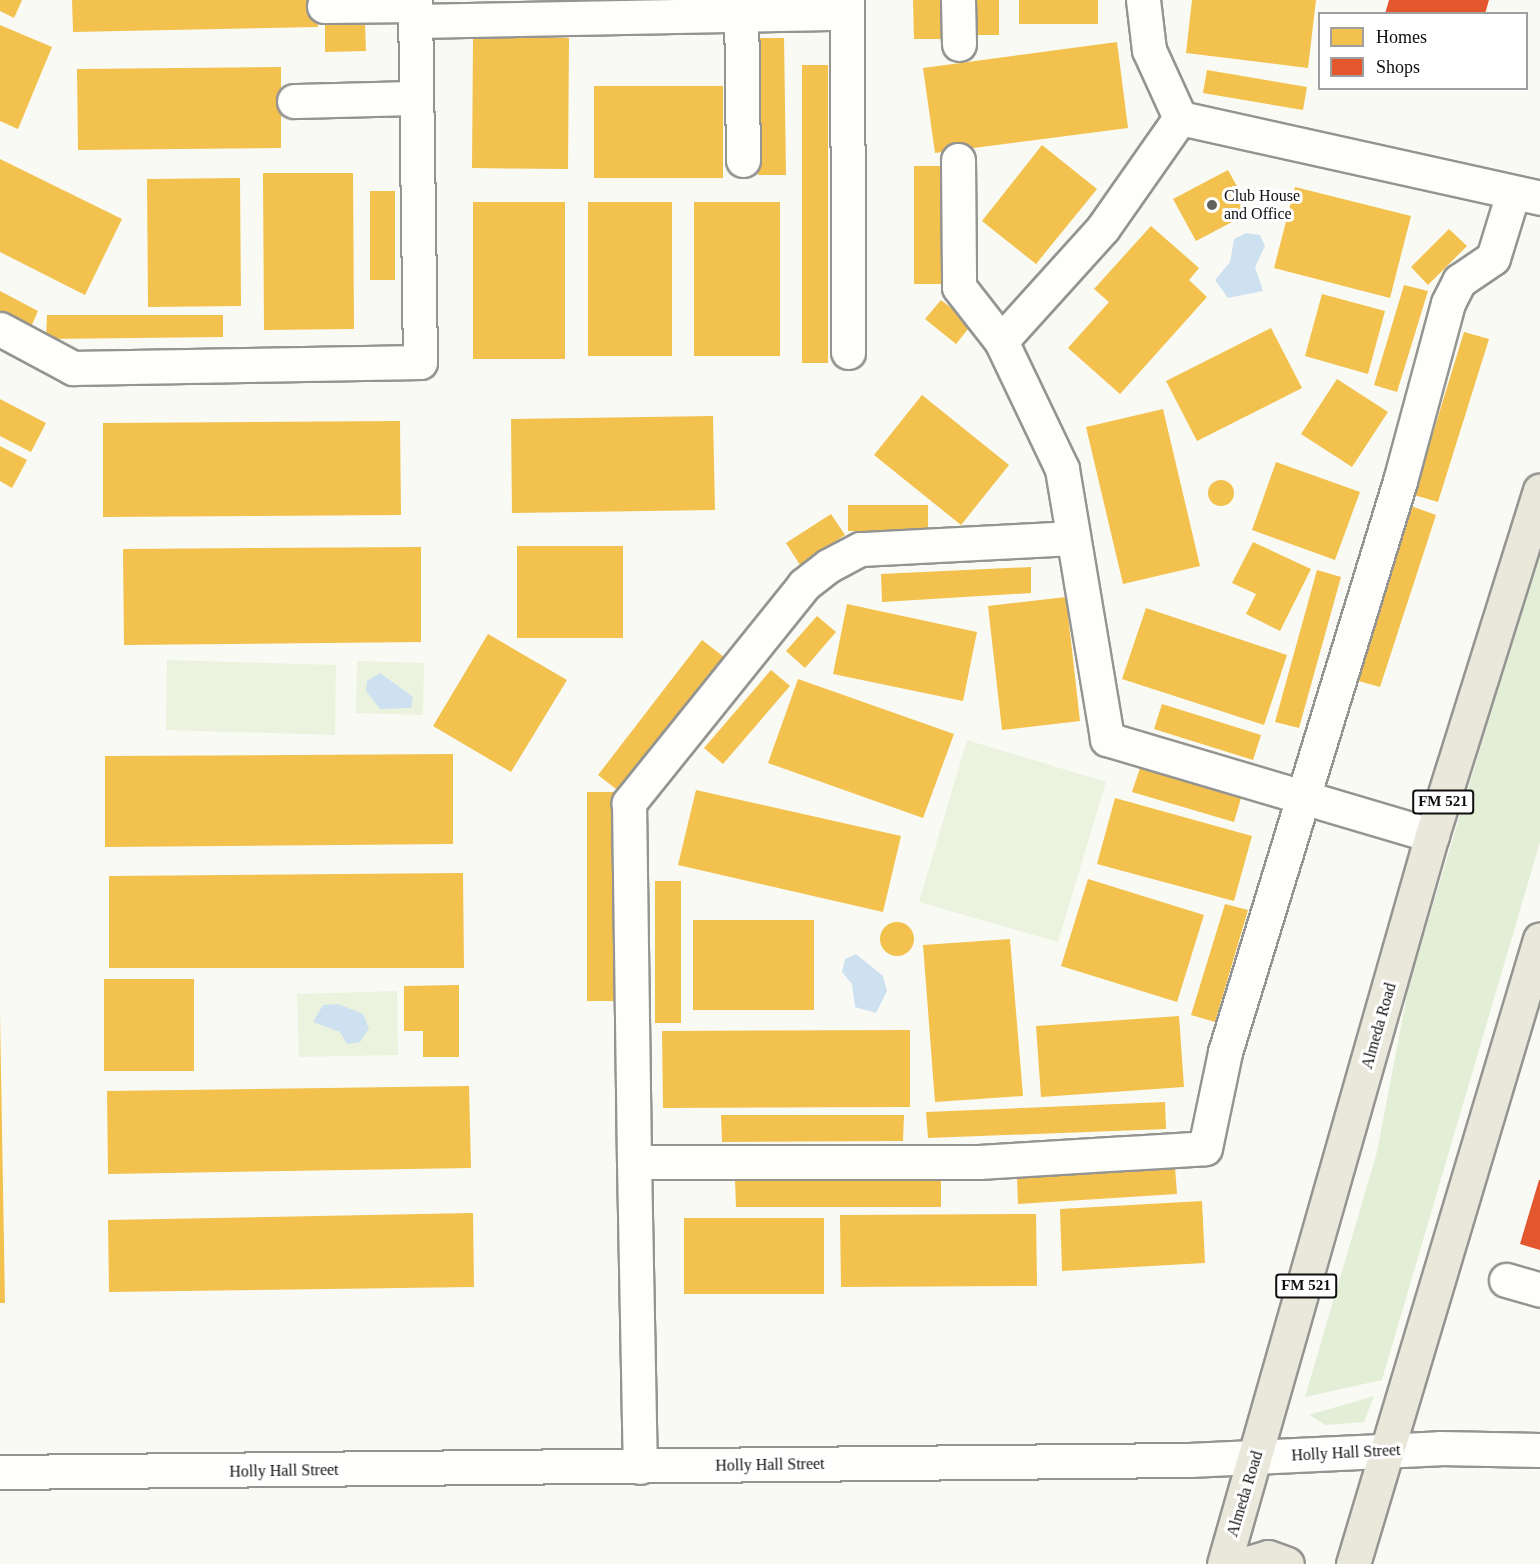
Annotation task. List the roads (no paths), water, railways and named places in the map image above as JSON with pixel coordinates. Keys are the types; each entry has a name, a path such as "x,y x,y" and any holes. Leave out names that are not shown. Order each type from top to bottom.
{"main road":[{"name":"Almeda Road","path":"1224,1564 1257,1457 1432,835 1540,490"},
{"path":"1353,1564 1540,939"},
{"path":"1244,1564 1268,1557 1287,1564"}],"street":[{"path":"958,0 959,44"},
{"path":"1143,0 1149,50 1180,118"},
{"path":"324,6 415,9 847,7 848,352"},
{"path":"741,8 743,160"},
{"path":"0,329 73,368 420,362 415,9"},
{"path":"294,102 416,98"},
{"path":"634,1161 979,1161 1204,1148 1225,1052 1300,795 1400,481 1449,303 1459,281 1493,258 1527,195 1180,118"},
{"path":"1001,341 1103,228 1180,118"},
{"path":"958,160 959,287 1001,341 1062,469 1107,739 1432,835"},
{"path":"640,1467 629,803 804,585 828,566 860,549 1073,538"},
{"path":"1506,1280 1540,1290"},
{"name":"Holly Hall Street","path":"0,1472 640,1467 1257,1457 1388,1451 1540,1450"}],"water":[{"path":"1246,233 1260,235 1265,246 1255,267 1263,291 1228,298 1215,280 1230,262 1234,239"},
{"path":"380,673 413,697 411,708 380,709 366,691 367,681"},
{"path":"856,954 883,976 887,991 876,1013 855,1007 852,984 842,972 845,959"},
{"path":"338,1004 363,1014 369,1028 360,1042 347,1044 340,1032 313,1022 323,1005"}],"place":[{"name":"Club House and Office","path":"1212,205"}]}
